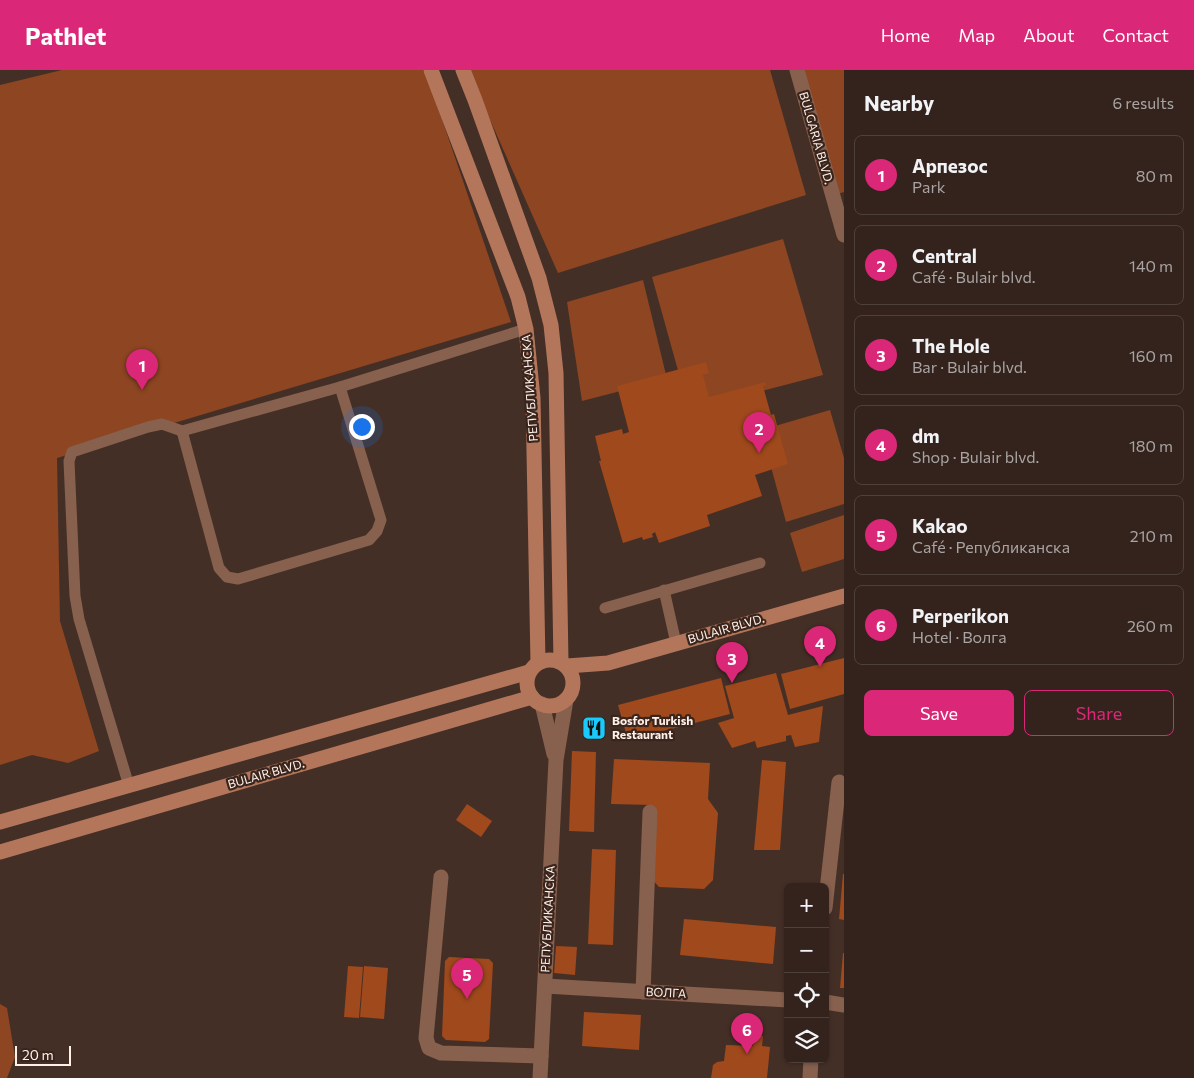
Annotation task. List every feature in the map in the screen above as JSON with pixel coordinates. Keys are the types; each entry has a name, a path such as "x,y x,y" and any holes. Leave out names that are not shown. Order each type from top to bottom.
{"main road":[{"name":"РЕПУБЛИКАНСКА","path":"432,70 518,297 526,329 533,398 534,668"},
{"name":"РЕПУБЛИКАНСКА","path":"463,70 476,100 536,269 551,325 556,373 564,664"},
{"path":"526,329 551,325"},
{"name":"BULAIR BLVD.","path":"574,683 608,663 844,596"},
{"path":"552,660 564,664 573,677 574,683 573,689 566,700 554,706 537,700 527,685 534,668 552,660"},
{"name":"BULAIR BLVD.","path":"564,664 608,663"},
{"name":"BULAIR BLVD.","path":"0,822 534,668"},
{"name":"BULAIR BLVD.","path":"0,852 537,700"}],"street":[{"name":"BULGARIA BLVD.","path":"797,70 844,235"},
{"name":"РЕПУБЛИКАНСКА","path":"537,700 556,760"},
{"name":"РЕПУБЛИКАНСКА","path":"540,1078 556,760 566,700"},
{"path":"828,883 839,782"},
{"path":"643,992 650,812"},
{"path":"441,877 426,1038 429,1048 441,1053 541,1056"},
{"name":"ВОЛГА","path":"545,986 784,1000"},
{"path":"829,1003 844,1005"},
{"path":"810,1078 812,1063"}],"lane":[{"path":"129,786 79,619 75,596 69,462 72,452 162,424 182,431 340,387 526,329"},
{"path":"182,431 220,568 227,577 238,579 369,540 377,531 381,520 340,387"},
{"path":"605,608 760,563"},
{"path":"664,590 676,643"}],"shaded area":[{"path":"62,70 423,70 429,81 511,322 57,458 60,621 99,751 68,763 32,755 0,765 0,85"},
{"path":"468,70 770,70 806,195 558,273"},
{"path":"802,70 844,70 844,192 834,195"},
{"path":"783,239 823,375 689,410 652,277"},
{"path":"643,280 667,379 582,401 567,302"},
{"path":"830,410 844,458 844,504 786,522 761,430"},
{"path":"844,515 844,559 802,572 790,533"},
{"path":"0,1004 7,1008 15,1057 7,1078 0,1078"}],"building":[{"path":"706,362 709,373 703,375 709,397 765,382 766,385 763,386 771,415 774,414 788,464 755,475 762,496 707,515 710,526 659,543 655,532 652,534 653,537 643,540 642,537 623,543 599,461 601,461 595,436 622,429 623,434 629,432 617,386"},
{"path":"844,658 844,694 790,709 781,674"},
{"path":"776,673 788,715 823,706 819,742 795,747 791,735 786,736 786,741 757,748 755,741 732,748 718,723 734,718 725,686"},
{"path":"721,678 730,714 628,740 618,705"},
{"path":"572,751 596,752 594,832 569,831"},
{"path":"614,759 710,763 708,799 718,813 713,880 704,889 659,887 651,878 652,805 611,804"},
{"path":"762,760 786,762 780,850 754,850"},
{"path":"467,804 492,821 481,837 456,820"},
{"path":"592,849 616,850 613,945 588,944"},
{"path":"844,874 844,920 839,919"},
{"path":"684,919 776,927 773,964 680,955"},
{"path":"556,946 577,947 575,975 554,973"},
{"path":"843,953 844,988 840,988"},
{"path":"449,957 489,959 493,963 489,1039 485,1042 446,1040 442,1036 445,961"},
{"path":"348,966 363,967 359,1018 344,1017"},
{"path":"364,966 388,968 384,1019 360,1017"},
{"path":"584,1012 641,1015 639,1050 582,1046"},
{"path":"754,1035 763,1036 762,1046 770,1047 767,1078 711,1078 713,1065 724,1061 726,1045 753,1046"}],"place":[{"name":"Арпезос","path":"142,390"},
{"name":"Central","path":"759,453"},
{"name":"dm","path":"820,667"},
{"name":"The Hole","path":"732,683"},
{"name":"Bosfor Turkish Restaurant","path":"594,728"},
{"name":"Kakao","path":"467,999"},
{"name":"Perperikon","path":"747,1054"}]}
